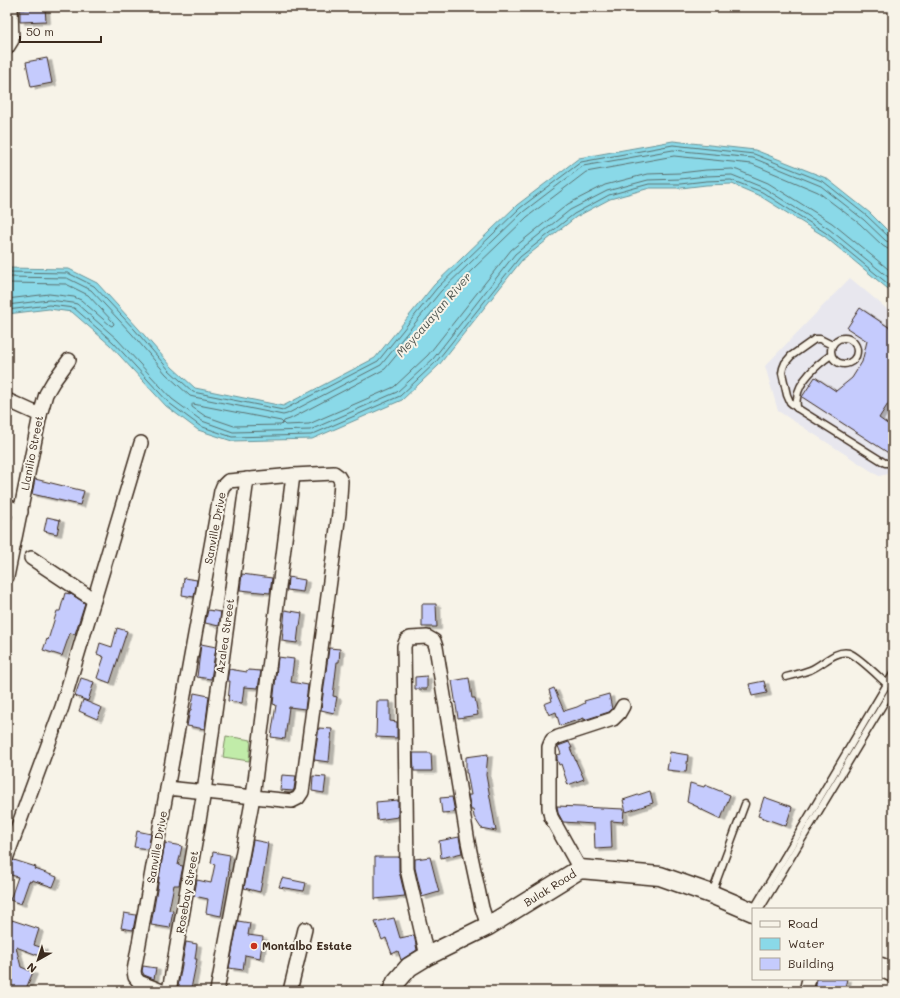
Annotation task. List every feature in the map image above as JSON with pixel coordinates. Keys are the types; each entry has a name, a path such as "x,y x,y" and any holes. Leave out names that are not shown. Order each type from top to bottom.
{"street":[{"path":"7,48 12,40 12,7"},
{"name":"Llanilio Street","path":"7,577 40,414 46,394 69,360"},
{"path":"7,400 40,414"},
{"path":"7,856 62,707 141,443"},
{"name":"Sanville Drive","path":"162,991 139,982 135,977 134,971 221,491 223,486 228,482 294,475 334,473 338,476 340,481 339,512 302,792 298,798 292,801 253,797"},
{"path":"217,991 253,797 294,475"},
{"name":"Azalea Street","path":"204,792 247,479"},
{"path":"7,506 21,512"},
{"path":"31,558 94,600"},
{"path":"427,956 407,869 404,646 406,641 410,638 427,637 434,641 436,647 468,842 482,908 488,926"},
{"path":"580,869 552,817 549,808 549,747 552,740 558,736 613,719 623,706"},
{"path":"168,788 253,797"},
{"name":"Rosebay Street","path":"169,991 204,792"},
{"name":"Bulak Road","path":"392,991 396,982 409,967 427,956 488,926 580,869 660,876 752,910"},
{"path":"290,991 305,929"},
{"path":"882,968 893,973"},
{"path":"806,991 809,980"}],"lane":[{"path":"847,338 854,343 857,351 854,360 846,364 836,362 831,355 830,350 834,342 838,339 847,338"},
{"path":"832,346 820,339 815,339 791,356 785,363 782,373 790,402 797,408 884,463 893,464"},
{"path":"797,408 796,400 802,384 813,370 831,355"},
{"path":"786,677 812,670 833,656 842,653 850,654 858,658 887,684"},
{"path":"757,908 893,674"},
{"path":"757,908 893,688"},
{"path":"711,894 744,804"}],"shaded area":[{"path":"850,278 893,314 893,473 879,476 778,411 765,366"}],"green space":[{"path":"226,736 251,740 249,761 223,757"}],"water":[{"name":"Meycauayan River","path":"673,141 755,150 826,178 870,213 893,236 893,293 824,236 760,196 732,184 681,188 650,188 610,199 576,217 522,260 439,365 402,400 312,439 232,441 198,430 166,406 110,345 72,312 49,309 7,314 7,268 69,269 97,283 172,367 195,388 283,406 375,358 434,285 517,205 579,158"}],"building":[{"path":"45,8 46,21 20,22 20,10"},
{"path":"47,58 52,83 31,87 26,62"},
{"path":"860,308 893,330 893,396 879,418 893,428 893,449 890,454 802,397 815,377 836,391 852,378 862,362 867,341 847,328"},
{"path":"35,479 84,491 80,505 32,494"},
{"path":"47,517 60,520 57,534 44,531"},
{"path":"242,574 272,578 270,593 240,590"},
{"path":"288,577 305,580 303,592 287,590"},
{"path":"184,578 197,580 194,597 182,595"},
{"path":"65,593 71,594 85,603 75,634 70,633 62,656 43,650 47,639 48,640 57,611 60,611"},
{"path":"422,604 436,604 437,627 422,627"},
{"path":"208,610 221,612 219,626 205,623"},
{"path":"285,610 302,613 297,643 282,641"},
{"path":"117,628 127,631 110,683 97,678 104,657 97,654 100,643 112,647"},
{"path":"201,644 216,647 211,679 197,677"},
{"path":"329,648 340,649 333,696 337,697 334,713 321,710"},
{"path":"278,657 294,659 291,682 308,685 305,709 289,707 285,739 271,737 276,705 273,704"},
{"path":"229,669 247,672 248,670 261,671 258,688 244,687 242,703 228,701 230,681 227,681"},
{"path":"427,676 427,689 415,689 415,677"},
{"path":"81,678 94,682 88,701 75,696"},
{"path":"469,678 472,698 475,698 478,715 458,718 452,681"},
{"path":"764,681 767,693 752,696 749,684"},
{"path":"554,688 564,711 585,703 584,701 609,694 612,709 609,712 560,726 556,712 549,715 544,704 552,701 549,690"},
{"path":"194,693 209,696 205,729 187,726"},
{"path":"83,700 102,708 97,719 79,711"},
{"path":"377,701 390,701 390,721 397,722 397,738 376,737"},
{"path":"319,728 332,729 329,762 314,760"},
{"path":"569,742 572,748 570,748 584,779 568,785 561,764 559,765 557,755 561,754 558,746"},
{"path":"670,752 688,755 686,772 667,770"},
{"path":"413,753 431,753 432,771 414,771"},
{"path":"488,754 486,775 496,831 481,828 474,817 473,810 471,810 468,795 471,795 466,773 466,757"},
{"path":"282,775 296,776 293,791 280,790"},
{"path":"313,776 326,777 324,793 312,791"},
{"path":"690,783 704,787 705,785 730,795 721,819 687,802"},
{"path":"650,791 653,803 626,812 623,800"},
{"path":"452,797 455,812 442,813 440,798"},
{"path":"764,797 792,807 786,826 758,816"},
{"path":"398,800 398,817 377,820 376,802"},
{"path":"557,806 624,809 623,822 611,821 612,848 595,849 594,824 563,822 558,813"},
{"path":"137,831 151,834 148,849 134,847"},
{"path":"459,837 462,853 441,858 439,841"},
{"path":"253,840 268,843 260,892 244,888"},
{"path":"165,843 182,846 178,865 183,866 179,885 174,885 169,910 173,911 170,928 151,925"},
{"path":"213,852 230,855 229,870 221,916 206,913 208,899 194,896 197,880 211,883 215,864 211,863"},
{"path":"375,857 399,857 399,871 405,896 375,899"},
{"path":"430,857 439,892 422,897 415,868 415,859"},
{"path":"14,860 36,867 35,869 57,877 53,887 32,880 31,882 29,881 21,904 10,900 18,877 8,874"},
{"path":"282,878 306,883 304,891 279,887"},
{"path":"124,913 136,915 133,930 121,928"},
{"path":"394,918 400,938 414,935 417,950 401,960 398,951 392,954 386,938 382,940 375,922"},
{"path":"12,920 39,929 34,945 43,948 40,956 16,947 21,967 33,972 25,991 7,991 7,924 10,923 10,925"},
{"path":"238,921 250,923 248,935 263,937 260,958 245,955 243,970 229,968"},
{"path":"186,942 197,944 195,959 197,959 191,989 178,987"},
{"path":"143,966 156,968 154,979 144,975 142,971"},
{"path":"817,980 847,980 844,991 814,991"}],"place":[{"name":"Montalbo Estate","path":"254,946"}]}
